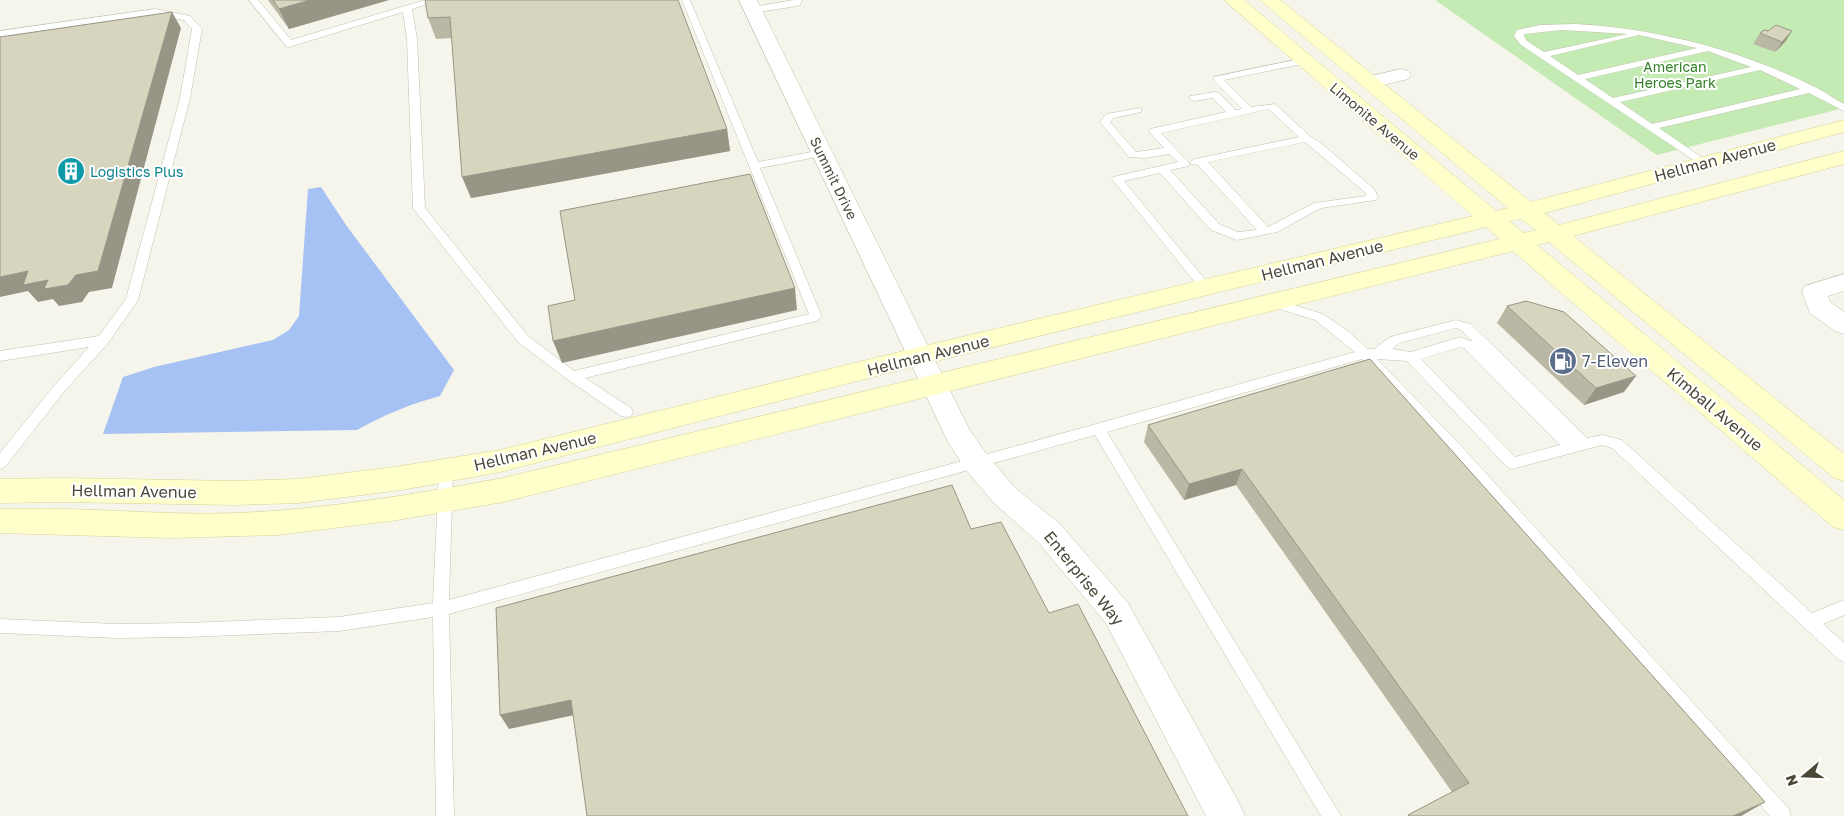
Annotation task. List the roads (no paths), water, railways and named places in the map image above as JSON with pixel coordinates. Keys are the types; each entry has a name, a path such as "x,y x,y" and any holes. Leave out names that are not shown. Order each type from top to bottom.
{"main road":[{"name":"Limonite Avenue","path":"1233,0 1518,242"},
{"name":"Limonite Avenue","path":"1269,0 1528,210"},
{"name":"Hellman Avenue","path":"0,492 63,490 236,493 298,492 500,461 920,356 1528,210 1844,126"},
{"name":"Hellman Avenue","path":"0,522 24,520 124,525 204,526 367,513 512,488 1555,233 1844,157"},
{"name":"Kimball Avenue","path":"1528,210 1844,470"},
{"name":"Kimball Avenue","path":"1518,242 1844,518"}],"street":[{"name":"Summit Drive","path":"750,5 920,356"},
{"path":"1370,82 1401,75"},
{"path":"1844,282 1814,292 1820,307 1844,325"},
{"name":"Enterprise Way","path":"920,356 958,434 977,463 1005,496 1049,533 1117,613 1226,816"}],"lane":[{"path":"253,0 289,44 435,0"},
{"path":"572,376 816,317 686,0"},
{"path":"750,5 797,3 798,0"},
{"path":"406,8 412,39 419,208 523,339 572,376 626,412"},
{"path":"0,34 155,12 187,18 198,29 185,98 132,300 103,340 58,390 0,463"},
{"path":"1704,163 1543,56 1520,39 1520,32 1534,28 1572,27 1643,34 1709,48 1763,67 1812,89 1844,108"},
{"path":"1543,56 1643,34"},
{"path":"1576,78 1709,48"},
{"path":"1238,115 1218,79 1304,61"},
{"path":"1612,101 1763,67"},
{"path":"1651,127 1812,89"},
{"path":"1194,98 1215,95 1238,115"},
{"path":"1162,169 1215,227 1237,236 1276,230 1300,213 1316,206 1340,201 1362,201 1372,198 1371,192 1317,145 1307,139 1271,106 1211,124 1154,131 1185,164"},
{"path":"1137,110 1110,116 1105,122 1133,155 1145,155 1171,150"},
{"path":"1206,288 1117,179 1201,161 1214,154 1274,142 1307,139"},
{"path":"754,166 822,153"},
{"path":"1201,161 1266,232"},
{"path":"1272,302 1319,317 1371,354 1782,816"},
{"path":"0,626 117,631 186,630 339,624 441,610 1371,354 1395,340 1456,324 1466,328 1577,445"},
{"path":"0,356 103,340"},
{"path":"1411,357 1460,342 1469,345 1479,362 1530,412 1577,445"},
{"path":"1371,354 1398,354 1411,357 1436,375 1483,426 1512,464 1577,445 1602,440 1617,444 1844,654"},
{"path":"1098,428 1332,816"},
{"path":"445,816 441,610 446,470"},
{"path":"1810,622 1844,607"}],"water":[{"path":"321,187 346,225 454,370 440,396 397,410 357,430 103,434 123,377 154,367 273,340 289,330 299,316 308,189"}],"place":[{"name":"Logistics Plus","path":"71,171"},
{"name":"7-Eleven","path":"1563,361"}],"park label":[{"name":"American Heroes Park","path":"1675,74"}]}
